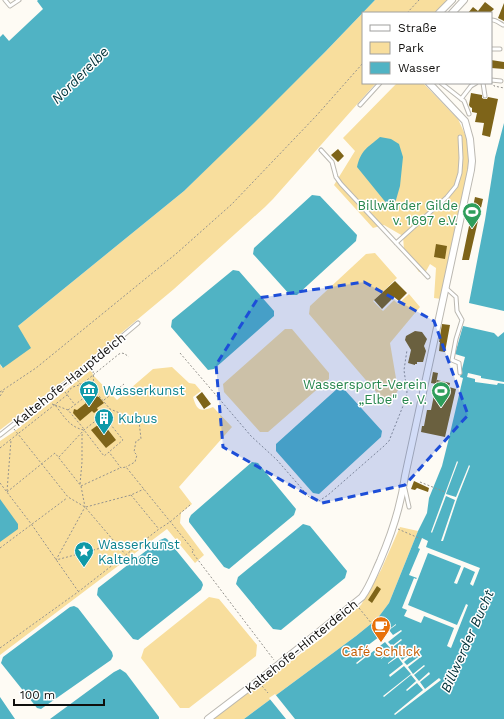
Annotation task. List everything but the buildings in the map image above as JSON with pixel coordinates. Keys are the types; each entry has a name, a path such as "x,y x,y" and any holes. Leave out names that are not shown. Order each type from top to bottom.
{"street":[{"path":"440,12 452,0"},
{"path":"453,12 464,0"},
{"name":"Kaltehofe-Hinterdeich","path":"208,719 258,681 362,597 367,590 393,528 400,506 472,170 471,149 465,121 430,84"}],"lane":[{"path":"5,0 10,6 19,0"},
{"path":"492,20 503,25"},
{"path":"492,48 500,49"},
{"path":"492,80 501,81"},
{"path":"360,105 379,84"},
{"path":"442,84 461,99 466,105 469,114"},
{"path":"461,99 475,84"},
{"path":"483,84 485,96"},
{"path":"396,244 447,197 456,186 460,173 460,137"},
{"path":"321,150 332,162 336,176 342,184 428,277"},
{"path":"446,288 456,297 457,311 462,320 452,360 459,363 460,373"},
{"name":"Kaltehofe-Hauptdeich","path":"0,435 75,376 138,323"},
{"path":"404,485 409,507"}],"path":[{"path":"409,12 419,0"},
{"path":"0,392 36,368 177,253 232,204 317,116 362,64"},
{"path":"494,86 504,88"},
{"path":"180,353 251,436 277,460 310,498 319,501 384,446 389,440 405,401 407,392 404,370 407,350"},
{"path":"0,448 68,395 69,390 76,385 82,384 119,354 124,353 129,357"},
{"path":"80,486 135,462 137,455 134,452 136,441 141,439 139,421 110,409 94,390 93,370"},
{"path":"75,376 89,394"},
{"path":"103,400 124,384"},
{"path":"0,396 5,388"},
{"path":"68,410 94,390"},
{"path":"65,392 75,405"},
{"path":"52,404 68,410 84,430 104,456 123,440 103,415 84,430 58,458"},
{"path":"55,405 71,425 84,430"},
{"path":"56,560 85,507 80,486 82,436 84,430"},
{"path":"18,434 68,497 85,507 126,555"},
{"path":"6,492 11,440"},
{"path":"109,452 121,468"},
{"path":"6,492 55,453 80,486"},
{"path":"126,467 194,551 192,552 278,665"},
{"path":"420,482 445,492"},
{"path":"0,483 32,525 78,592"},
{"path":"85,507 144,489"},
{"path":"131,494 159,529"},
{"path":"0,548 68,497"},
{"path":"0,648 78,592 190,505"},
{"path":"396,529 421,539"},
{"path":"56,560 116,544"},
{"path":"359,607 381,635"},
{"path":"258,681 268,693"}],"highlighted area":[{"path":"364,282 434,321 468,415 405,485 322,503 223,447 216,365 258,298"}],"green space":[{"path":"375,0 447,0 436,12 363,12"},
{"path":"362,14 362,84 375,84 265,207 174,289 71,375 0,430 0,364 2,368 18,326 184,191"},
{"path":"396,84 424,84 458,119 468,141 470,168 441,299 434,298 436,268 430,264 425,273 419,272 404,250 403,236 384,225 373,228 334,185 355,151 343,138"},
{"path":"375,253 397,278 373,301 383,311 394,300 398,304 409,294 420,307 390,343 398,390 389,407 309,314 310,306 366,254"},
{"path":"285,329 292,329 329,373 329,379 268,432 260,432 224,392 223,384"},
{"path":"172,367 189,383 195,384 201,391 193,397 198,408 205,410 213,407 232,427 179,487 192,504 181,513 180,523 204,555 195,563 167,529 0,655 0,441 15,431 91,370 93,375 117,400 153,369"},
{"path":"400,527 418,531 389,603 377,619 244,719 212,719 325,636 361,605 381,570"},
{"path":"209,597 219,599 257,645 256,656 189,708 180,708 141,658 144,649"}],"water":[{"name":"Norderelbe","path":"375,0 255,122 184,191 18,326 31,348 3,368 0,364 0,37 3,34 9,41 43,9 37,1"},
{"path":"504,123 504,311 469,303 485,220 495,157"},
{"path":"380,137 391,139 399,144 403,157 400,186 396,200 392,205 387,204 357,167 363,153"},
{"path":"312,195 320,196 357,235 356,241 297,295 290,295 253,254 254,248"},
{"path":"233,270 239,271 274,311 274,316 214,369 208,370 171,327 172,320"},
{"name":"Billwerder Bucht","path":"463,326 494,333 498,337 504,332 504,719 244,719 356,636 377,619 389,603 418,531 427,513 429,498 442,466 463,378 460,377 465,357 455,354"},
{"path":"338,388 344,389 382,431 381,437 319,494 313,493 276,451 276,444"},
{"path":"252,462 258,463 296,509 294,515 229,569 224,567 189,522 189,519 191,515"},
{"path":"0,499 18,524 18,529 0,542"},
{"path":"303,524 310,526 347,571 345,578 281,630 273,629 236,584 238,577"},
{"path":"165,538 203,585 201,590 138,640 133,639 97,595 98,588 160,540"},
{"path":"74,606 78,608 112,652 113,656 111,660 41,709 37,708 1,663 3,657 70,607"},
{"path":"120,669 126,673 159,719 50,719 114,672"},
{"path":"0,697 15,719 0,719"}],"pier":[{"path":"468,373 481,376 481,378 504,382 504,384 498,383 497,385 475,382 475,379 467,377"},
{"path":"457,461 458,462 446,494 456,497 469,465 470,466 443,541 441,541 455,500 446,496 432,533 431,532"},
{"path":"422,538 428,541 426,547 480,568 473,586 470,584 475,572 464,567 457,584 454,583 461,566 428,553 408,605 457,625 466,604 468,605 451,648 447,646 454,628 424,616 421,623 404,616 407,610 402,608 414,578 417,578 409,575 420,549 418,548"},
{"path":"396,624 389,630 393,635 401,630 402,631 388,642 392,646 401,639 402,640 393,647 396,652 406,645 407,646 398,653 402,660 417,649 418,650 404,662 407,665 421,655 422,656 408,667 413,674 424,665 425,666 414,675 419,681 429,672 430,674 420,682 425,689 439,678 441,680 395,715 394,714 423,690 417,683 407,691 406,690 416,681 411,675 384,697 383,696 411,674 404,666 390,677 389,675 403,664 398,657 388,664 397,656 392,650 381,659 391,649 385,642 357,664 356,663 371,651 367,646"},
{"path":"275,694 295,719 286,719 269,698"}],"place":[{"name":"Billwärder Gilde v. 1697 e.V.","path":"472,229"},
{"name":"Wasserkunst","path":"89,407"},
{"name":"Wassersport-Verein „Elbe\" e. V.","path":"441,408"},
{"name":"Kubus","path":"104,435"},
{"name":"Wasserkunst Kaltehofe","path":"84,568"},
{"name":"Café Schlick","path":"381,643"}]}
